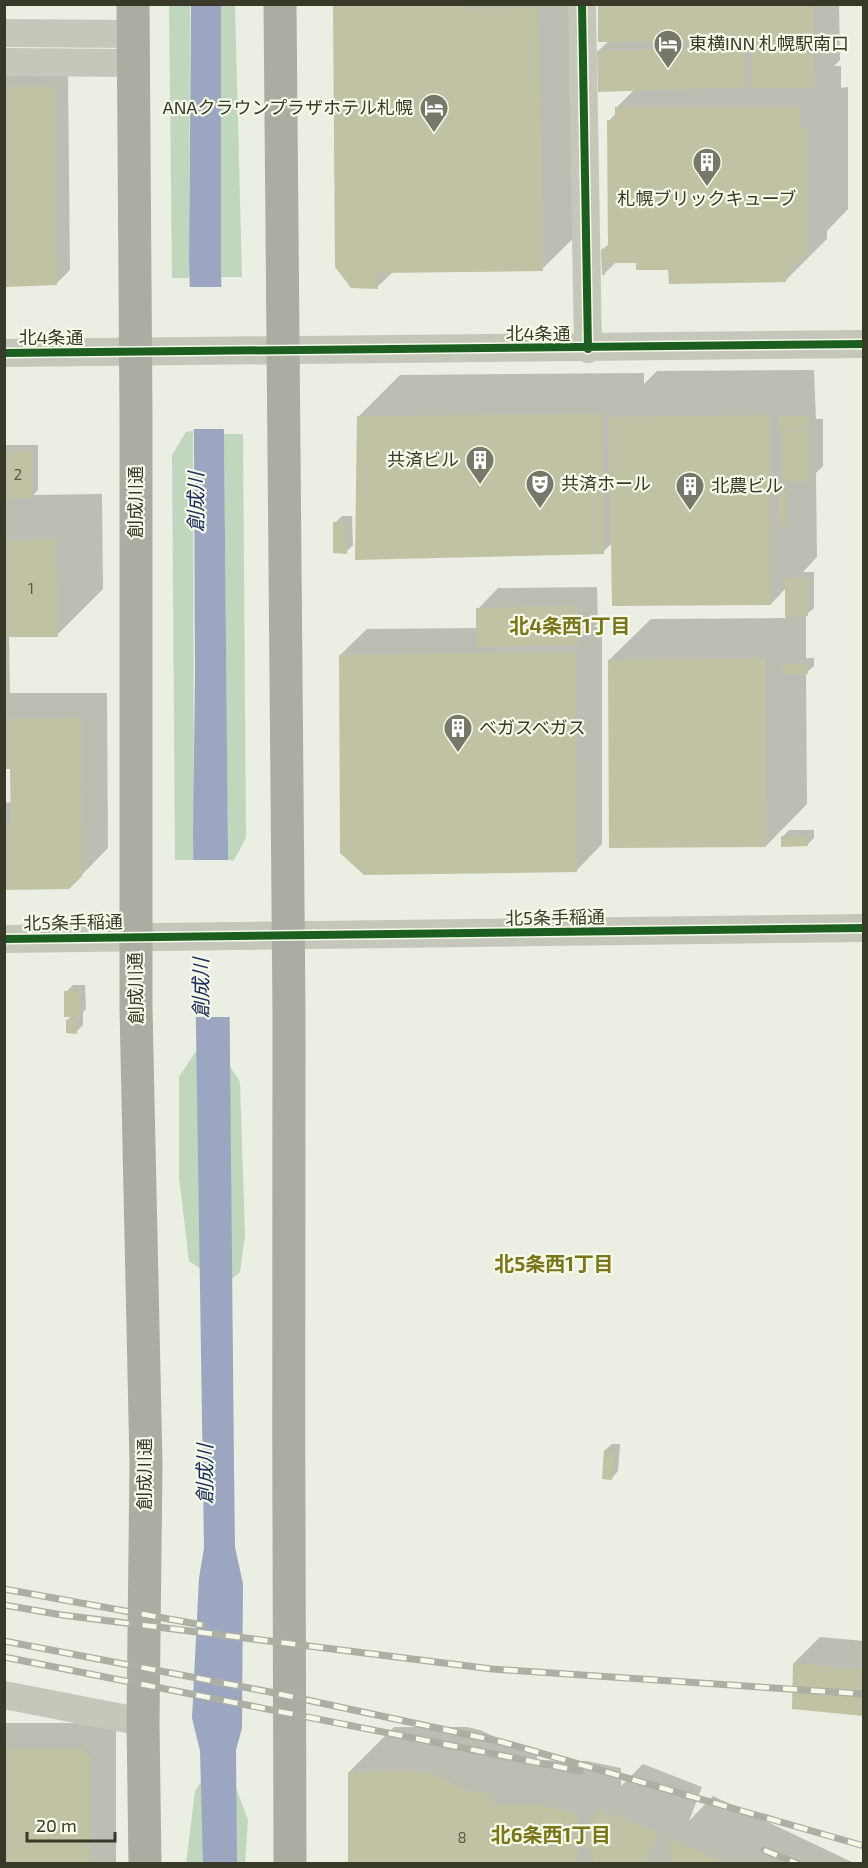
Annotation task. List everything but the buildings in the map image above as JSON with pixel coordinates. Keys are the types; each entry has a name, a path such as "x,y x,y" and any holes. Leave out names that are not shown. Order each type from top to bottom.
{"highway":[{"path":"280,4 285,350 290,1863"},
{"name":"創成川通","path":"133,34 136,937 146,1464 143,1722 145,1863"}],"street":[{"path":"582,4 588,348"},
{"path":"4,33 133,34"},
{"path":"4,62 133,34"},
{"name":"北4条通","path":"4,353 864,344"},
{"name":"北5条手稲通","path":"4,939 864,928"},
{"path":"4,1695 143,1722"}],"green space":[{"path":"169,5 190,5 189,278 172,278"},
{"path":"221,5 235,5 242,277 221,277"},
{"path":"193,431 194,860 175,860 172,455 186,432"},
{"path":"224,434 243,434 246,838 234,860 228,862"},
{"path":"208,1033 240,1082 245,1236 240,1272 224,1285 189,1261 179,1177 179,1077"},
{"path":"222,1750 248,1820 245,1863 186,1864 195,1791"}],"water":[{"name":"創成川","path":"191,5 221,5 221,270 235,1547 243,1584 242,1728 236,1750 237,1864 203,1863 200,1751 192,1718 199,1578 204,1548 193,834 194,437 189,260"}],"pier":[{"path":"187,287 224,287 227,429 190,429"},
{"path":"191,860 231,860 233,1017 194,1017"}],"railway":[{"path":"4,1589 202,1625"},
{"path":"4,1605 62,1615 492,1669 864,1694"},
{"path":"4,1641 270,1692 502,1742 864,1846"},
{"path":"4,1657 580,1771"},
{"path":"764,1850 798,1864"}],"cycle path":[{"path":"582,4 588,349"},
{"path":"4,353 864,344"},
{"path":"4,939 864,928"}],"place":[{"name":"東横INN 札幌駅南口","path":"668,70"},
{"name":"ANAクラウンプラザホテル札幌","path":"434,134"},
{"name":"札幌ブリックキューブ","path":"707,188"},
{"name":"共済ビル","path":"480,486"},
{"name":"共済ホール","path":"540,510"},
{"name":"北農ビル","path":"690,512"},
{"name":"ベガスベガス","path":"458,754"}],"district":[{"name":"北4条西1丁目","path":"570,626"},
{"name":"北5条西1丁目","path":"554,1264"},
{"name":"北6条西1丁目","path":"551,1835"}]}
